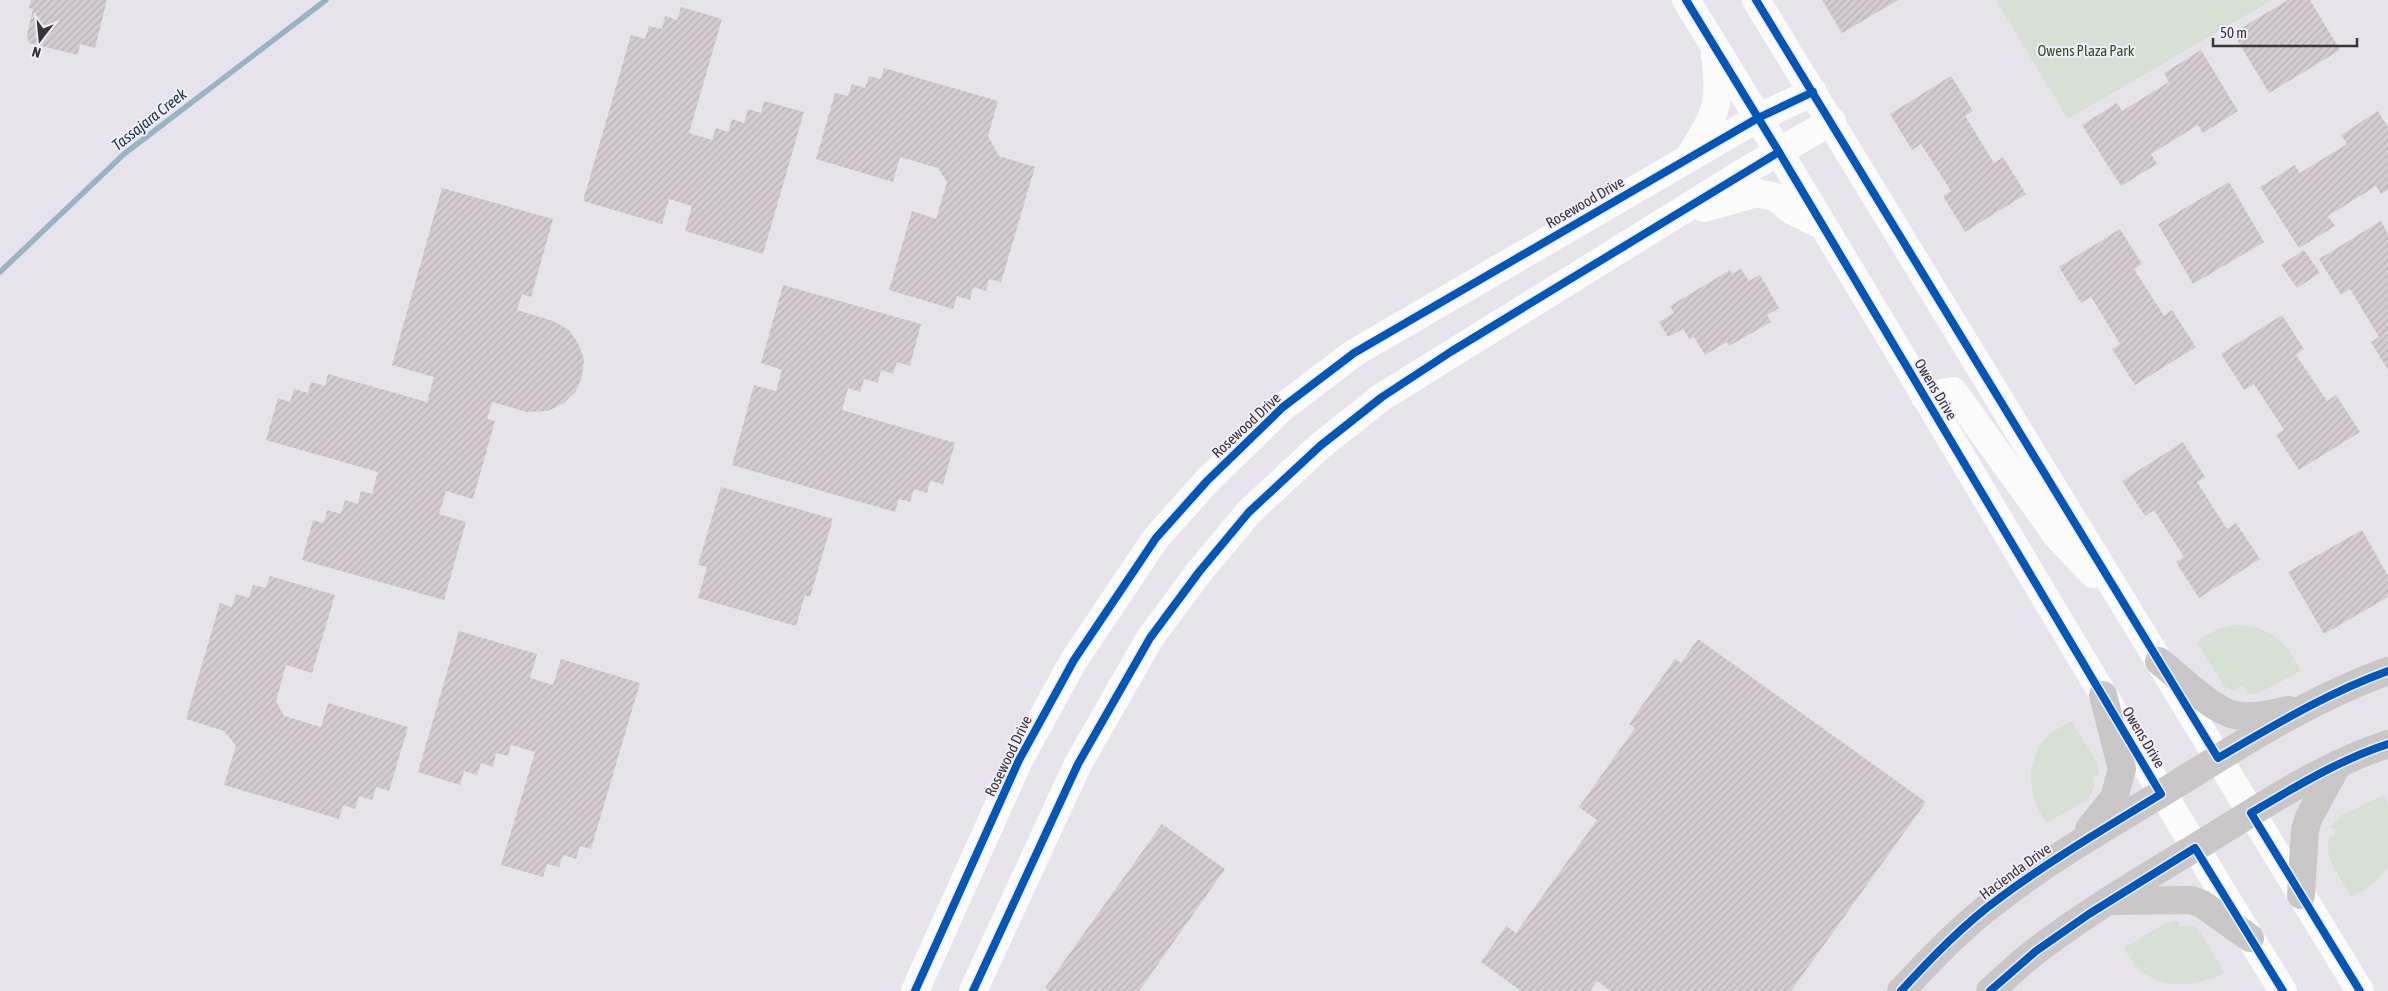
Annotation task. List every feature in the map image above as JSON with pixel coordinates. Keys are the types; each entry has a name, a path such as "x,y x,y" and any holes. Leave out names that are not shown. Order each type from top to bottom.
{"main road":[{"path":"2159,661 2220,710 2235,715 2256,716 2308,706"},
{"name":"Hacienda Drive","path":"1901,991 1949,941 1999,898 2075,846 2218,758 2308,706 2357,682 2388,671"},
{"path":"2075,846 2114,798 2119,786 2122,769 2103,695"},
{"path":"1990,991 2036,951 2110,901 2251,813 2338,764 2388,744"},
{"path":"2301,895 2305,830 2309,816 2338,764"},
{"path":"2110,901 2191,900 2202,904 2250,938"}],"street":[{"name":"Owens Drive","path":"1686,0 1779,152 2161,794 2283,991"},
{"path":"1756,0 1832,121 2360,991"},
{"path":"1688,158 1711,123 1720,92 1714,46"},
{"name":"Rosewood Drive","path":"915,991 1020,760 1074,660 1156,538 1207,481 1283,407 1354,353 1758,118 1813,92"},
{"path":"973,991 1078,764 1150,638 1199,572 1249,512 1320,446 1382,397 1676,214 1832,121"},
{"path":"1676,214 1757,193 1775,197 1791,210 1823,226"},
{"path":"1925,397 1953,391 2058,537 2129,611"}],"green space":[{"name":"Owens Plaza Park","path":"1996,0 2272,0 2068,119"},
{"path":"2235,625 2258,628 2276,637 2290,652 2301,671 2256,694 2249,694 2242,685 2234,691 2225,687 2197,643 2201,641 2200,639 2218,629"},
{"path":"2071,721 2097,762 2099,774 2093,777 2095,786 2088,799 2047,823 2040,813 2032,791 2032,768 2040,746 2048,736"},
{"path":"2384,795 2388,805 2388,868 2372,885 2352,897 2331,860 2328,843 2330,835 2334,836 2336,830 2330,827 2342,815"},
{"path":"2178,921 2180,926 2198,929 2225,973 2196,983 2168,983 2156,980 2144,973 2133,962 2124,948 2162,925"}],"building":[{"path":"31,0 107,0 95,48 80,44 78,55 29,43 27,35 33,9 29,8"},
{"path":"1822,0 1898,0 1842,33"},
{"path":"2288,0 2310,0 2340,50 2269,93 2233,33"},
{"path":"681,7 722,19 689,133 712,140 716,128 728,132 732,119 744,123 748,109 761,113 764,101 804,112 763,254 685,231 692,206 669,199 662,224 583,201 631,35 645,39 649,26 662,29 665,16 677,20"},
{"path":"2201,50 2238,111 2203,133 2198,125 2151,154 2157,164 2121,186 2082,125 2117,103 2122,111 2169,82 2164,73"},
{"path":"884,68 998,101 988,136 999,156 1035,167 1001,282 989,279 986,291 973,287 970,300 957,296 953,309 889,290 912,211 936,219 947,182 938,168 900,157 893,182 816,159 835,93 848,96 852,84 865,88 869,76 881,79"},
{"path":"1951,76 1973,111 1965,116 1994,163 2003,157 2026,194 1965,232 1943,196 1951,191 1921,144 1912,150 1890,114"},
{"path":"2378,111 2388,127 2388,190 2381,194 2376,186 2328,216 2335,226 2299,248 2260,187 2295,165 2300,173 2347,144 2341,135"},
{"path":"2229,182 2264,242 2193,284 2158,224"},
{"path":"442,188 553,219 531,297 522,294 517,310 553,321 569,330 578,343 584,359 582,376 576,391 564,403 548,411 527,412 492,402 487,419 495,421 473,499 446,491 439,514 466,522 444,600 302,560 313,520 324,523 327,510 341,514 345,500 358,504 361,491 372,494 378,472 266,440 278,398 290,402 294,389 308,393 311,382 325,386 328,374 427,402 434,377 392,365"},
{"path":"2381,221 2388,234 2388,370 2371,342 2379,337 2350,289 2341,295 2319,259"},
{"path":"2120,229 2142,264 2134,269 2164,316 2172,310 2196,347 2135,385 2112,349 2120,344 2091,297 2081,303 2059,267"},
{"path":"2304,250 2320,273 2297,288 2281,265"},
{"path":"1741,269 1749,281 1760,275 1779,308 1767,315 1771,322 1729,346 1727,342 1705,355 1694,337 1690,340 1683,329 1668,337 1659,322 1674,313 1670,306 1730,270 1732,274"},
{"path":"783,285 921,324 910,366 897,362 893,374 881,370 878,383 864,379 860,392 848,388 842,410 955,443 943,484 930,481 927,493 914,489 910,502 899,499 895,512 732,465 754,385 776,391 782,370 761,363"},
{"path":"2282,315 2304,349 2296,355 2327,401 2336,395 2360,432 2299,470 2276,435 2284,430 2254,384 2244,390 2221,354"},
{"path":"2183,442 2205,477 2197,482 2227,529 2236,523 2260,559 2199,598 2176,562 2184,557 2154,510 2145,516 2122,481"},
{"path":"721,487 833,519 810,597 805,595 796,626 698,598 707,567 698,565"},
{"path":"2362,530 2388,576 2388,597 2324,634 2288,572"},
{"path":"270,576 335,595 312,673 286,665 276,701 284,716 321,727 328,703 408,727 389,791 376,787 372,800 359,796 355,809 343,805 339,819 224,785 236,746 224,731 186,719 220,603 232,607 236,594 249,598 253,585 266,588"},
{"path":"459,631 537,654 530,678 553,685 561,659 640,683 591,849 580,846 576,859 563,855 559,867 547,864 543,877 501,865 535,752 511,745 508,756 496,753 493,767 481,763 477,775 464,771 460,785 418,772"},
{"path":"1698,639 1926,802 1791,991 1611,991 1597,981 1590,991 1521,991 1481,962 1506,926 1516,933 1597,820 1579,807 1635,728 1629,724 1675,659 1681,663"},
{"path":"1162,824 1225,869 1139,991 1049,991 1045,988"}],"waterway":[{"name":"Tassajara Creek","path":"0,272 124,154 326,0"}],"cycle path":[{"path":"1686,0 1779,152 2161,794 2060,856 2001,897 1949,941 1901,991"},
{"path":"1756,0 2218,758 2280,722 2343,689 2388,671"},
{"path":"915,991 1019,760 1074,660 1156,538 1207,481 1283,407 1354,353 1758,118 1813,92"},
{"path":"973,991 1078,764 1150,638 1199,572 1249,512 1320,446 1382,397 1452,351 1779,152"},
{"path":"2360,991 2251,813 2335,766 2388,744"},
{"path":"1990,991 2036,951 2089,914 2195,848 2283,991"}]}
